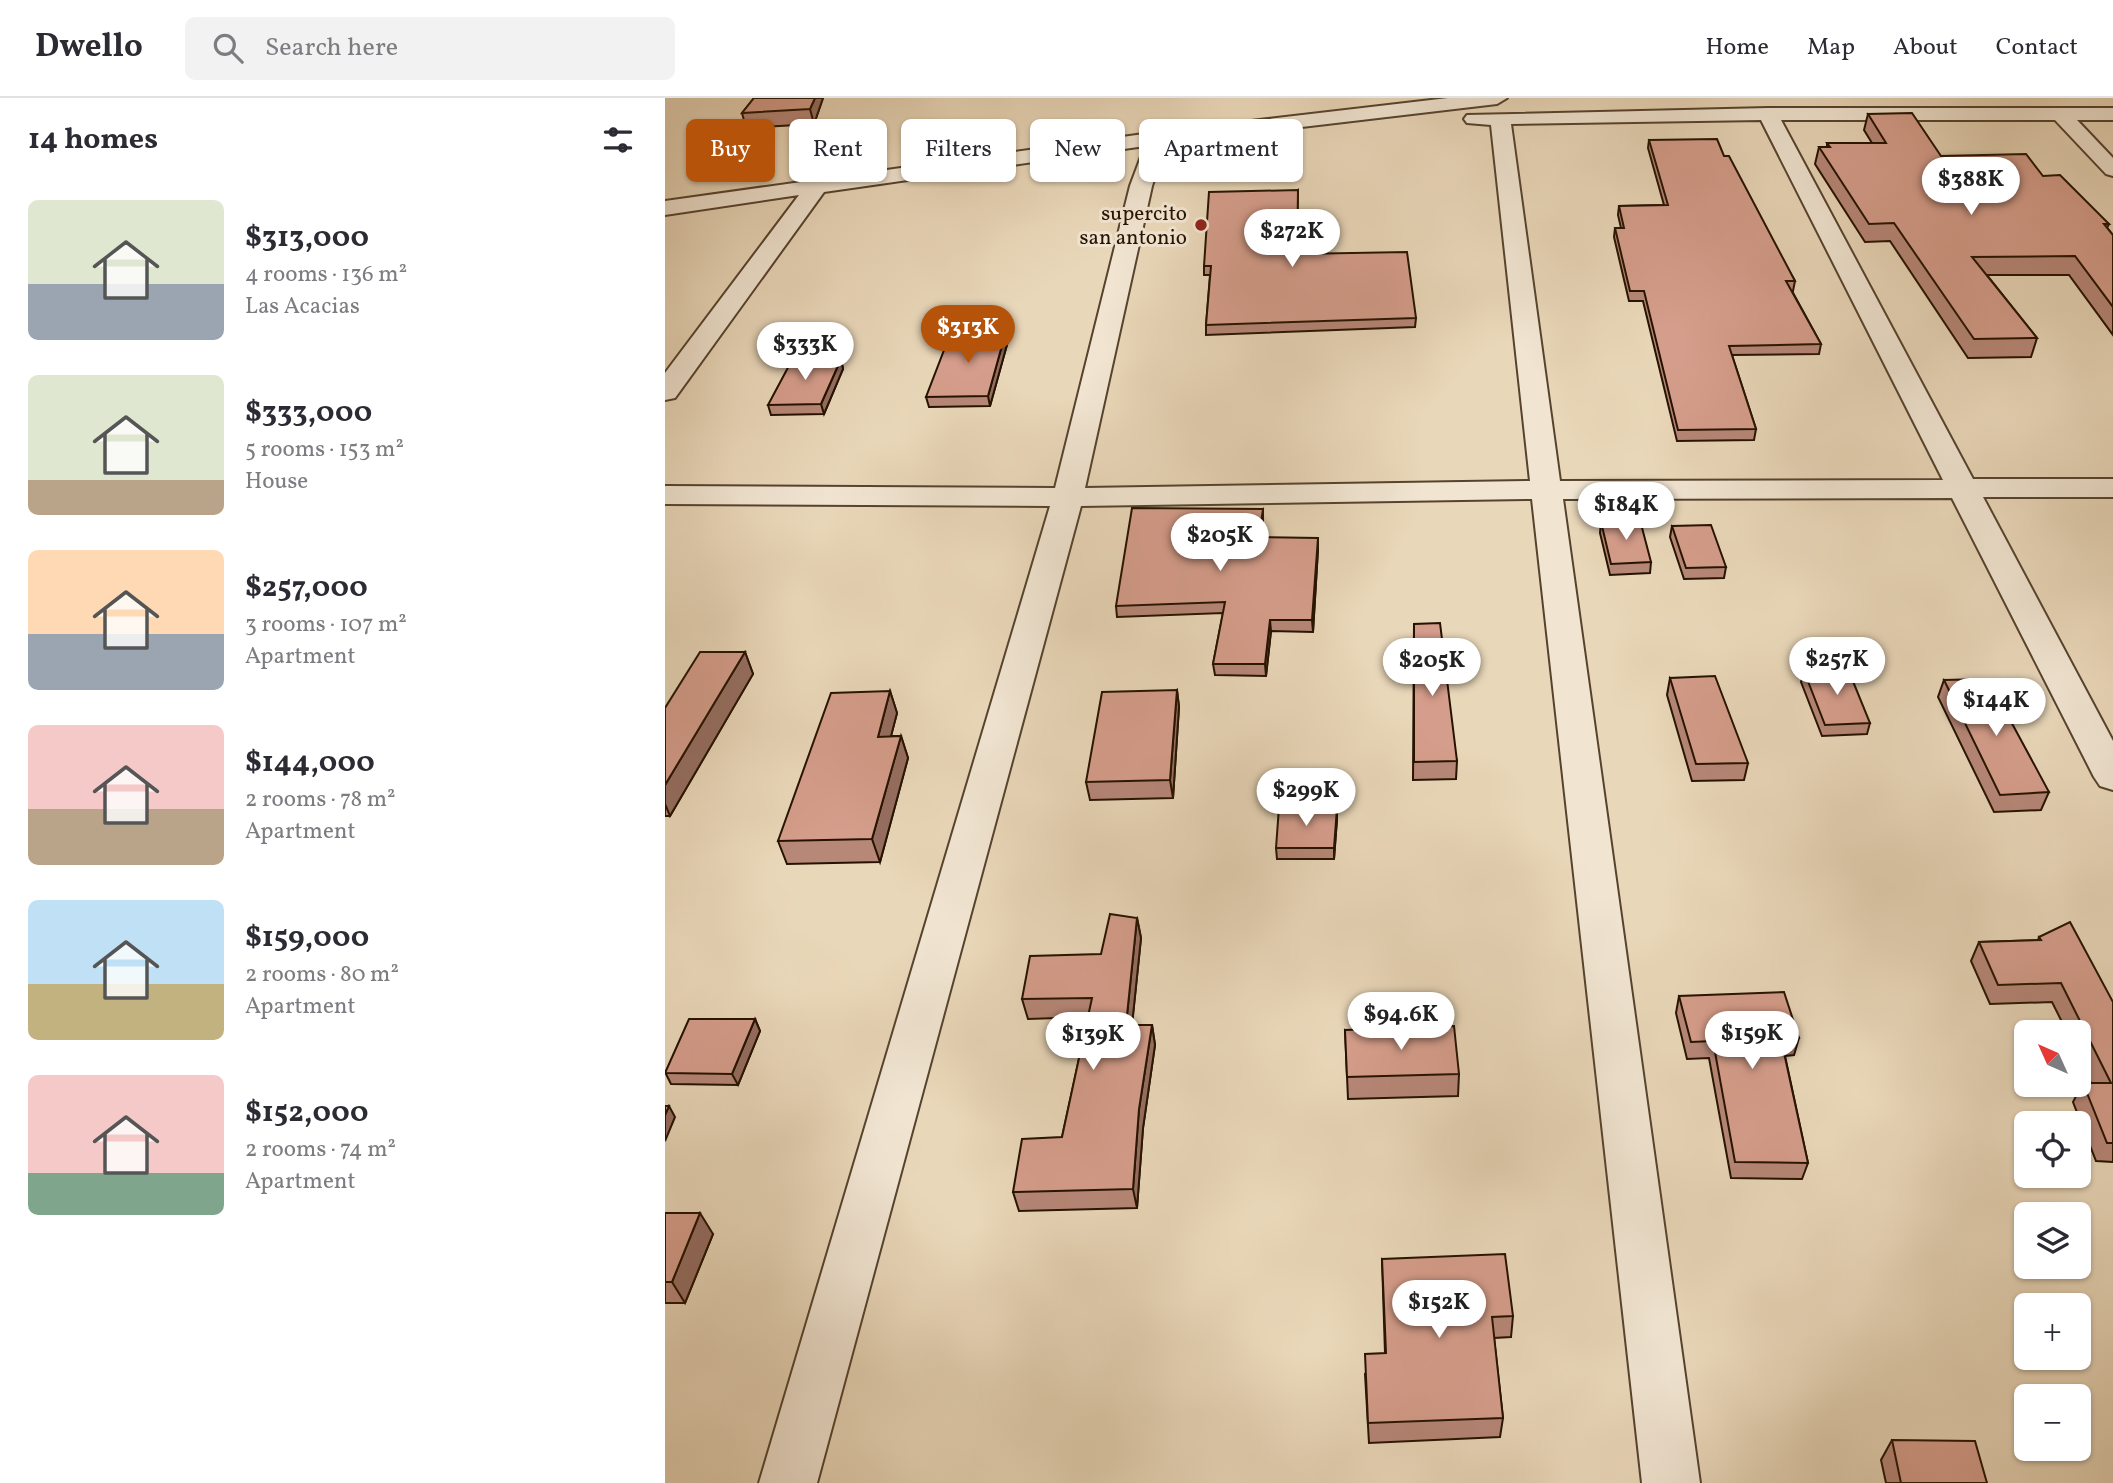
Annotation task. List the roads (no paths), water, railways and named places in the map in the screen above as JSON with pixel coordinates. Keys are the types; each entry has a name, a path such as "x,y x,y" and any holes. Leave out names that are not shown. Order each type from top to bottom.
{"street":[{"path":"1303,122 1498,108 1768,114 1817,106 2113,114"},
{"path":"1498,108 1671,1483"},
{"path":"1768,114 2113,777"},
{"path":"2060,114 2113,170"},
{"path":"665,208 1139,141"},
{"path":"787,1483 1068,498 1143,182"},
{"path":"665,392 818,185"},
{"path":"665,495 1068,498 1546,489 2113,488"}],"place":[{"name":"supercito san antonio","path":"1201,225"}]}
